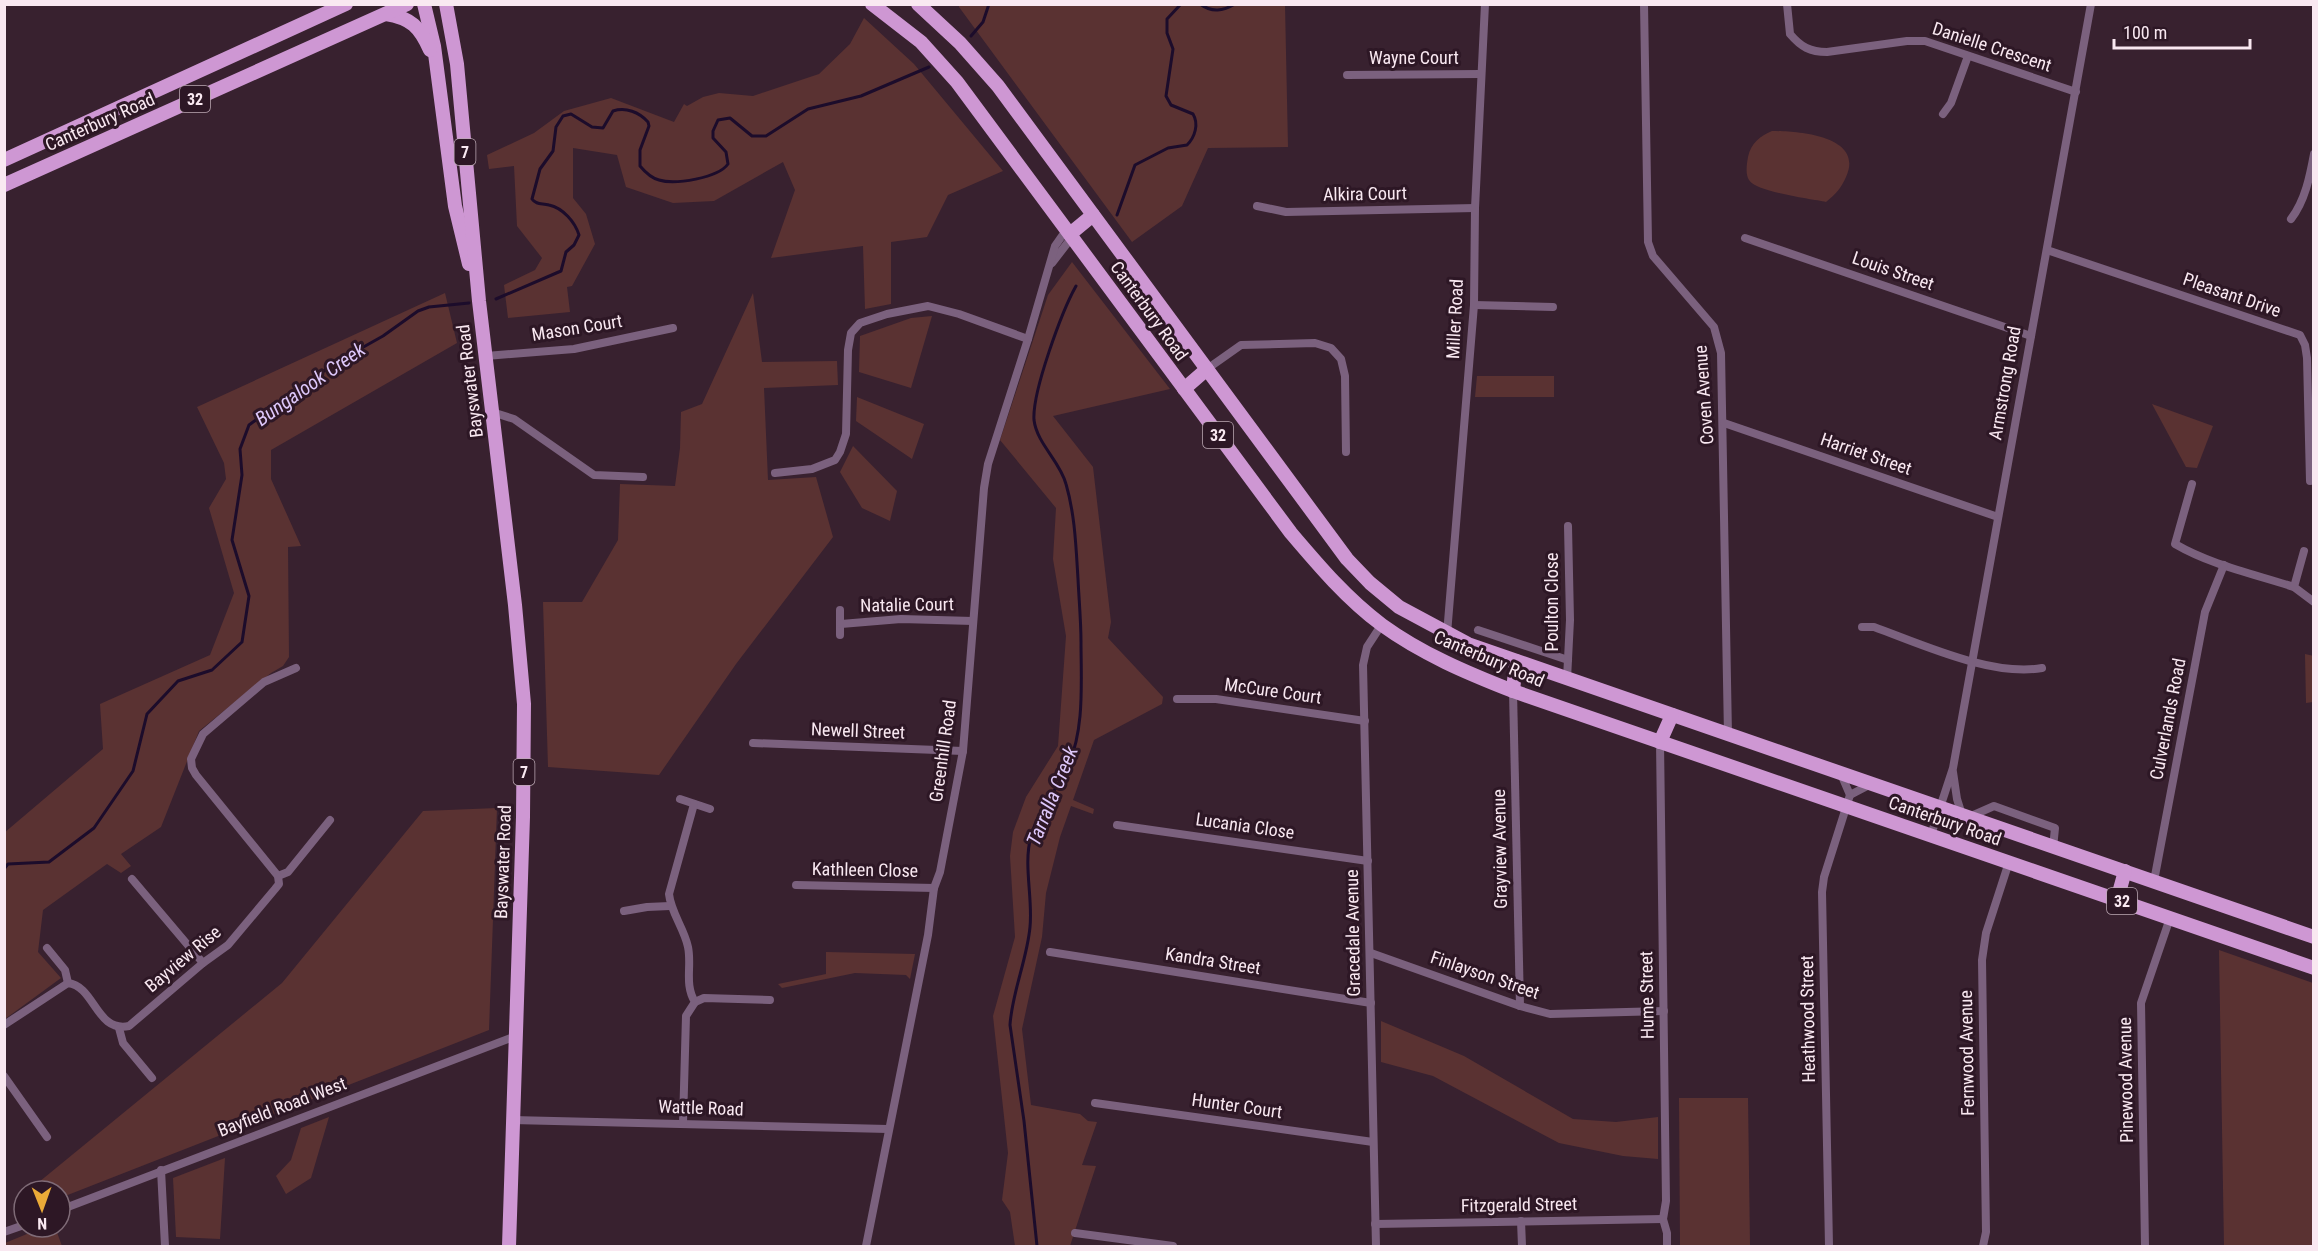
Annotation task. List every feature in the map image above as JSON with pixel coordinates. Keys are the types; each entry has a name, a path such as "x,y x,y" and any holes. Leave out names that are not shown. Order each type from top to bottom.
{"main road":[{"name":"Canterbury Road","path":"4,159 346,4"},
{"name":"Canterbury Road","path":"4,185 407,4"},
{"name":"Bayswater Road","path":"424,4 437,66 455,212 478,301"},
{"name":"Canterbury Road","path":"872,4 902,26 938,59 957,82 1291,533 1334,583 1382,624 1444,662 1513,691 1660,742 1849,801 1931,835 2313,968"},
{"name":"Canterbury Road","path":"926,7 998,86 1347,559 1399,608 1468,644 2313,938"},
{"name":"Bayswater Road","path":"450,8 478,301 520,650 524,704 523,816 509,1246"},
{"path":"385,14 406,19 415,26 429,47 437,66"},
{"path":"202,70 217,89"},
{"path":"455,212 471,212"},
{"path":"1070,234 1094,215"},
{"path":"1184,389 1207,369"},
{"path":"1513,691 1516,661"},
{"path":"1660,742 1672,715"},
{"path":"2117,900 2125,871"}],"street":[{"name":"Miller Road","path":"1447,634 1474,305 1475,208 1485,4"},
{"name":"Coven Avenue","path":"1644,4 1648,242 1653,256 1714,327 1721,353 1728,735"},
{"name":"Danielle Crescent","path":"1788,4 1790,34 1804,48 1815,52 1925,41 2076,92"},
{"name":"Armstrong Road","path":"1931,835 1953,768 2091,4"},
{"path":"1943,114 1951,103 1968,56"},
{"name":"Wayne Court","path":"1347,75 1481,74"},
{"path":"2291,219 2299,208 2310,173 2313,154"},
{"name":"Alkira Court","path":"1257,206 1286,212 1475,208"},
{"name":"Greenhill Road","path":"866,1246 934,905 934,888 940,872 963,751 984,488 988,464 1058,240 1070,234"},
{"name":"Louis Street","path":"1745,237 2031,336"},
{"name":"Pleasant Drive","path":"2048,250 2300,335 2305,345 2307,358 2310,481"},
{"path":"1474,305 1553,307"},
{"path":"775,473 812,470 835,460 840,452 846,434 849,339 855,327 860,323 887,314 928,306 959,314 1028,339"},
{"name":"Mason Court","path":"486,356 574,349 673,328"},
{"path":"1207,369 1234,349 1247,344 1315,343 1331,348 1341,359 1345,376 1346,452"},
{"path":"492,412 514,419 594,475 643,477"},
{"name":"Harriet Street","path":"1724,423 1998,517"},
{"path":"2192,484 2175,544 2187,552 2294,586 2313,602"},
{"name":"Poulton Close","path":"1567,679 1570,620 1568,526"},
{"path":"2294,586 2304,551"},
{"name":"Culverlands Road","path":"2154,881 2205,612 2224,565"},
{"path":"840,610 840,634"},
{"name":"Natalie Court","path":"841,624 901,619 973,621"},
{"name":"Gracedale Avenue","path":"1376,1246 1364,656 1382,624"},
{"path":"1862,627 1874,627 1973,662 2028,671 2042,668"},
{"path":"1478,630 1568,660"},
{"path":"296,668 264,682 203,734 191,759 192,768 278,876 288,872 330,820"},
{"name":"Grayview Avenue","path":"1513,691 1520,1006"},
{"name":"McCure Court","path":"1177,699 1216,699 1365,721"},
{"name":"Hume Street","path":"1660,742 1666,1201 1663,1219 1667,1233 1667,1246"},
{"name":"Newell Street","path":"753,744 963,751"},
{"name":"Armstrong Road","path":"1953,768 1957,799 1965,816"},
{"path":"1841,774 1849,801 1871,784"},
{"path":"680,799 710,809"},
{"name":"Heathwood Street","path":"1829,1246 1822,892 1824,877 1849,801"},
{"path":"694,804 669,894 670,906 688,948 688,986 695,1002"},
{"path":"1965,816 1994,806 2055,828 2053,848"},
{"name":"Lucania Close","path":"1117,825 1368,861"},
{"name":"Fernwood Avenue","path":"1983,1246 1986,1232 1982,960 1986,933 2009,862"},
{"name":"Bayview Rise","path":"119,1028 129,1026 203,963 228,945 279,884 278,876"},
{"path":"132,879 203,963"},
{"name":"Kathleen Close","path":"796,885 934,888"},
{"path":"624,911 670,906"},
{"name":"Pinewood Avenue","path":"2145,1246 2141,1003 2170,918"},
{"path":"47,948 65,970 68,983"},
{"name":"Kandra Street","path":"1050,952 1371,1003"},
{"name":"Finlayson Street","path":"1371,953 1520,1006 1550,1014 1664,1011"},
{"path":"4,1025 68,983 73,983 108,1023 119,1028 123,1043 152,1078"},
{"path":"682,1123 686,1016 695,1002 704,998 770,1000"},
{"name":"Bayfield Road West","path":"72,1205 516,1036"},
{"path":"4,1076 47,1137"},
{"name":"Hunter Court","path":"1095,1103 1373,1142"},
{"name":"Wattle Road","path":"513,1120 888,1129"},
{"path":"161,1170 165,1246"},
{"name":"Fitzgerald Street","path":"1376,1224 1663,1219"},
{"path":"1521,1221 1522,1246"},
{"path":"1075,1233 1173,1246"}],"shaded area":[{"path":"959,4 1285,5 1288,147 1208,148 1182,206 1132,242"},
{"path":"864,18 914,64 1003,171 948,195 927,237 891,242 891,304 865,309 863,246 771,258 795,190 783,162 714,201 673,203 626,187 617,155 573,148 573,198 586,214 595,244 572,286 567,287 570,312 508,318 504,285 535,270 542,258 517,226 514,166 489,169 487,155 534,133 564,111 611,98 674,122 684,104 687,106 703,97 719,93 753,96 819,74 850,44"},
{"path":"1772,131 1797,132 1826,139 1838,144 1846,153 1849,163 1846,177 1838,191 1826,202 1772,191 1749,180 1747,165 1751,148 1760,138"},
{"path":"1072,262 1170,389 1053,416 1093,467 1111,622 1108,638 1163,697 1162,704 1094,740 1073,800 1094,809 1093,814 1071,806 1060,837 1046,893 1042,937 1022,1029 1031,1105 1080,1114 1088,1121 1097,1122 1082,1165 1096,1166 1070,1246 1015,1246 1010,1212 1002,1200 1008,1153 993,1016 1015,937 1010,856 1013,832 1026,797 1058,746 1066,636 1053,559 1056,508 1000,440 1048,295"},
{"path":"445,293 457,343 271,450 271,479 301,546 288,547 289,657 283,666 271,673 199,731 161,827 121,854 131,866 121,873 107,864 43,910 38,952 61,978 5,1019 4,833 103,749 100,704 210,655 234,593 209,508 226,479 224,463 197,407"},
{"path":"753,293 762,362 837,361 838,385 764,388 768,480 816,477 833,537 736,664 659,775 548,767 543,602 582,602 618,540 620,484 675,486 680,448 681,412 702,404"},
{"path":"932,316 911,388 859,372 860,336 911,318"},
{"path":"1477,376 1554,376 1554,397 1475,397"},
{"path":"857,397 924,424 912,459 856,421"},
{"path":"2152,404 2213,426 2197,468 2186,467"},
{"path":"853,446 897,491 890,521 862,508 840,472"},
{"path":"2305,654 2314,656 2313,702 2306,703"},
{"path":"497,808 489,1030 72,1193 72,1179 43,1179 282,983 423,811"},
{"path":"2219,950 2313,983 2313,1246 2224,1246"},
{"path":"826,952 915,954 910,979 906,975 855,973 782,988 778,984 826,974"},
{"path":"1381,1021 1464,1056 1573,1119 1616,1122 1658,1117 1658,1159 1623,1156 1559,1143 1433,1076 1381,1062"},
{"path":"1679,1098 1748,1098 1750,1246 1680,1246"},
{"path":"329,1117 311,1178 286,1194 276,1176 291,1160 301,1128"},
{"path":"225,1158 220,1239 176,1237 173,1178"},
{"path":"15,1239 59,1239 62,1246 5,1246 5,1243"}],"waterway":[{"name":"Bungalook Creek","path":"971,36 983,22 989,4"},
{"path":"1117,215 1135,165 1168,148 1187,145 1195,130 1196,122 1193,114 1171,105 1166,96 1173,49 1167,33 1167,19 1181,4"},
{"name":"Bungalook Creek","path":"1200,4 1209,9 1218,10 1235,4"},
{"name":"Bungalook Creek","path":"496,299 561,271 566,252 574,245 579,235 575,225 564,212 546,204 537,203 532,199 540,169 553,151 556,127 563,116 571,114 592,127 603,128 613,111 627,110 636,113 648,122 649,126 640,150 640,166 656,179 685,181 706,177 728,164 726,152 713,138 713,131 718,120 730,118 752,136 766,136 808,109 861,96 929,67"},
{"name":"Tarralla Creek","path":"1037,1246 1024,1121 1010,1025 1030,927 1028,858 1031,836 1038,818 1067,768 1077,738 1081,706 1081,626 1075,531 1066,484 1059,468 1039,437 1034,420 1043,372 1056,332 1076,286"},
{"name":"Bungalook Creek","path":"4,869 8,864 49,862 94,828 133,771 147,714 178,681 212,670 242,642 249,596 232,540 242,475 240,449 249,425 335,363 383,336 418,311 429,307 469,303"}]}
